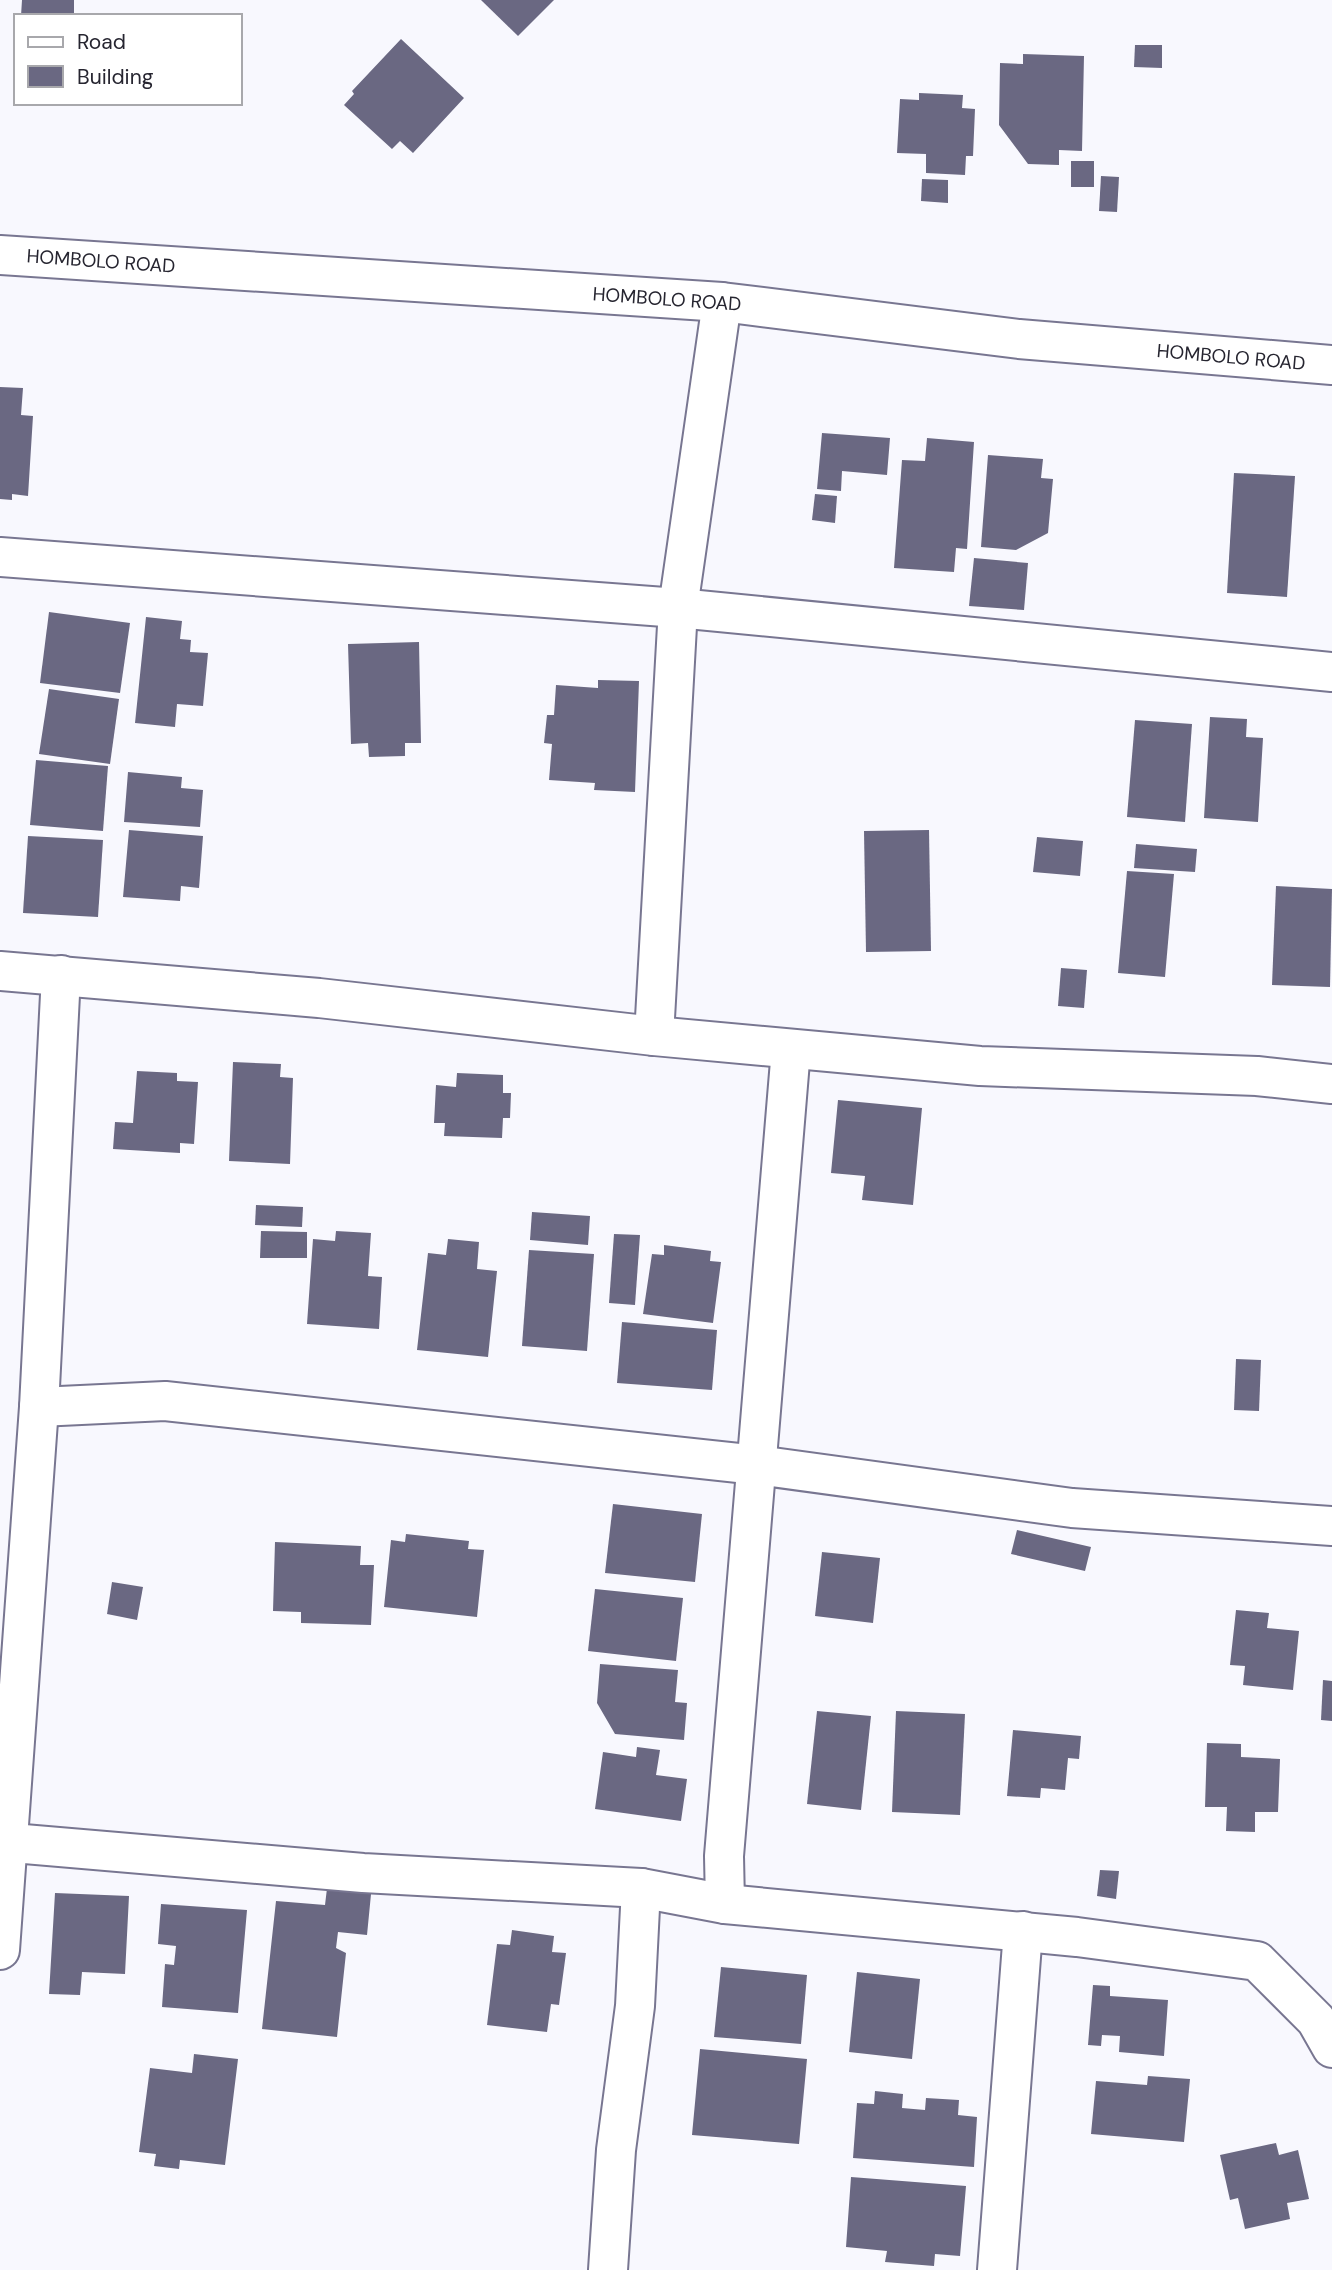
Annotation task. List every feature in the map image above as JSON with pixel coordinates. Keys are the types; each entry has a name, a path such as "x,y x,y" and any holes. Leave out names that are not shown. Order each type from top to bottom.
{"street":[{"name":"HOMBOLO ROAD","path":"0,255 722,302 1020,339 1332,365"},
{"path":"654,1036 678,608 722,302"},
{"path":"0,556 678,608 1332,672"},
{"path":"0,971 319,998 654,1036 980,1066 1257,1076 1332,1084"},
{"path":"0,1950 5,1843 39,1407 61,975"},
{"path":"725,1904 724,1856 791,1049"},
{"path":"39,1407 165,1401 757,1465 1072,1508 1332,1526"},
{"path":"5,1843 363,1873 641,1888 725,1904 1023,1931 1257,1961 1317,2020 1332,2048"},
{"path":"608,2270 616,2150 635,2006 641,1888"},
{"path":"997,2270 1023,1931"}],"building":[{"path":"22,0 74,0 74,14 21,14"},
{"path":"481,0 554,0 518,36"},
{"path":"401,39 464,98 413,153 400,141 392,149 344,105 354,94 352,91"},
{"path":"1135,45 1162,45 1162,68 1134,67"},
{"path":"1023,54 1084,56 1082,151 1059,150 1059,165 1028,164 999,125 1000,63 1023,64"},
{"path":"919,93 963,95 962,108 975,109 973,156 966,156 965,175 926,173 926,154 897,153 900,99 919,100"},
{"path":"1071,161 1094,161 1094,187 1071,187"},
{"path":"1101,176 1119,177 1117,212 1099,211"},
{"path":"922,179 948,180 948,203 921,201"},
{"path":"0,387 23,388 21,415 33,416 28,496 12,494 12,500 0,499"},
{"path":"822,433 890,438 887,475 842,471 841,491 817,489"},
{"path":"927,438 974,442 967,549 956,548 954,572 894,568 902,460 925,461"},
{"path":"988,455 1043,459 1041,478 1053,479 1048,533 1016,550 981,547"},
{"path":"1234,473 1295,476 1287,597 1227,593"},
{"path":"815,494 837,496 835,523 812,520"},
{"path":"974,558 1028,563 1024,610 969,606"},
{"path":"49,612 130,623 120,693 40,683"},
{"path":"146,617 182,621 180,639 191,640 190,652 208,653 203,706 177,704 175,727 135,723"},
{"path":"419,642 421,743 405,743 405,756 369,757 368,743 351,744 348,644"},
{"path":"598,680 639,681 635,792 594,790 595,783 549,780 552,744 544,743 547,715 554,715 556,685 598,688"},
{"path":"49,689 119,699 110,764 39,754"},
{"path":"1210,717 1247,719 1246,737 1263,738 1258,822 1204,818"},
{"path":"1135,720 1192,724 1185,822 1127,817"},
{"path":"36,760 108,766 103,831 30,825"},
{"path":"128,772 182,777 181,788 203,790 200,827 124,822"},
{"path":"129,830 203,836 199,888 181,886 180,901 123,897"},
{"path":"929,830 931,951 866,952 864,831"},
{"path":"28,836 103,840 98,917 23,913"},
{"path":"1037,837 1083,841 1080,876 1033,872"},
{"path":"1136,844 1197,849 1195,872 1134,868"},
{"path":"1127,871 1174,874 1165,977 1118,973"},
{"path":"1276,886 1332,889 1330,987 1272,985"},
{"path":"1061,968 1087,970 1084,1008 1058,1006"},
{"path":"233,1062 281,1064 280,1077 293,1078 290,1164 229,1161"},
{"path":"137,1071 177,1073 177,1081 198,1082 194,1144 180,1143 180,1153 113,1149 115,1122 133,1123"},
{"path":"457,1073 503,1075 503,1093 511,1093 510,1118 503,1118 502,1138 444,1136 445,1123 434,1123 436,1085 456,1087"},
{"path":"838,1100 922,1108 913,1205 862,1200 865,1176 831,1173"},
{"path":"256,1205 303,1207 302,1227 255,1225"},
{"path":"532,1212 590,1216 588,1245 530,1240"},
{"path":"261,1231 307,1232 307,1258 260,1258"},
{"path":"336,1231 371,1233 368,1276 382,1277 379,1329 307,1324 313,1239 335,1241"},
{"path":"614,1234 640,1235 635,1305 609,1303"},
{"path":"448,1239 479,1242 477,1269 497,1271 488,1357 417,1350 428,1253 446,1255"},
{"path":"664,1245 711,1251 710,1261 721,1262 713,1323 643,1314 652,1254 664,1255"},
{"path":"529,1250 594,1254 587,1351 522,1346"},
{"path":"622,1322 717,1330 712,1390 617,1383"},
{"path":"1236,1359 1261,1360 1259,1411 1234,1410"},
{"path":"613,1504 702,1514 695,1582 605,1573"},
{"path":"1017,1530 1091,1547 1085,1571 1011,1554"},
{"path":"406,1534 469,1541 468,1549 484,1550 477,1617 384,1607 391,1540 405,1542"},
{"path":"275,1542 361,1546 360,1565 374,1565 371,1625 301,1623 301,1612 273,1611"},
{"path":"822,1552 880,1558 873,1623 815,1616"},
{"path":"112,1582 143,1587 137,1620 107,1614"},
{"path":"595,1589 683,1598 676,1661 588,1651"},
{"path":"1236,1610 1269,1613 1267,1628 1299,1631 1293,1690 1243,1685 1245,1666 1230,1665"},
{"path":"600,1664 678,1670 675,1702 687,1703 684,1740 615,1734 597,1703"},
{"path":"1323,1680 1332,1681 1332,1721 1321,1720"},
{"path":"817,1711 871,1716 861,1810 807,1804"},
{"path":"896,1711 965,1714 960,1815 892,1812"},
{"path":"1013,1730 1081,1736 1079,1759 1068,1758 1065,1790 1041,1788 1040,1798 1007,1796"},
{"path":"1207,1743 1241,1744 1241,1757 1280,1759 1278,1812 1255,1812 1255,1832 1226,1831 1227,1807 1205,1807"},
{"path":"637,1747 660,1750 656,1775 687,1779 681,1821 595,1809 603,1752 636,1757"},
{"path":"1100,1870 1119,1871 1116,1899 1097,1896"},
{"path":"328,1880 372,1884 367,1935 338,1932 336,1948 346,1953 337,2037 262,2029 276,1901 325,1905"},
{"path":"55,1893 129,1896 125,1974 82,1972 80,1995 49,1994"},
{"path":"161,1904 247,1910 238,2013 162,2007 165,1964 174,1965 176,1946 158,1944"},
{"path":"512,1930 554,1936 552,1952 566,1953 559,2005 551,2004 547,2032 487,2025 497,1944 510,1945"},
{"path":"721,1967 807,1975 801,2044 714,2037"},
{"path":"857,1972 920,1979 912,2059 849,2052"},
{"path":"1093,1985 1110,1986 1110,1996 1168,2000 1164,2056 1119,2052 1120,2036 1102,2035 1101,2046 1088,2045"},
{"path":"700,2049 807,2059 799,2144 692,2135"},
{"path":"194,2054 238,2059 225,2165 180,2160 179,2169 154,2166 156,2154 139,2152 150,2068 192,2073"},
{"path":"1148,2076 1190,2079 1184,2142 1091,2134 1096,2081 1147,2085"},
{"path":"875,2091 903,2094 902,2108 925,2110 926,2098 959,2100 958,2115 977,2117 974,2167 853,2158 857,2103 874,2104"},
{"path":"1276,2143 1279,2155 1298,2150 1309,2199 1287,2203 1290,2219 1245,2229 1238,2198 1230,2200 1220,2155"},
{"path":"851,2177 966,2186 960,2256 935,2254 934,2266 885,2262 887,2251 846,2247"}]}
